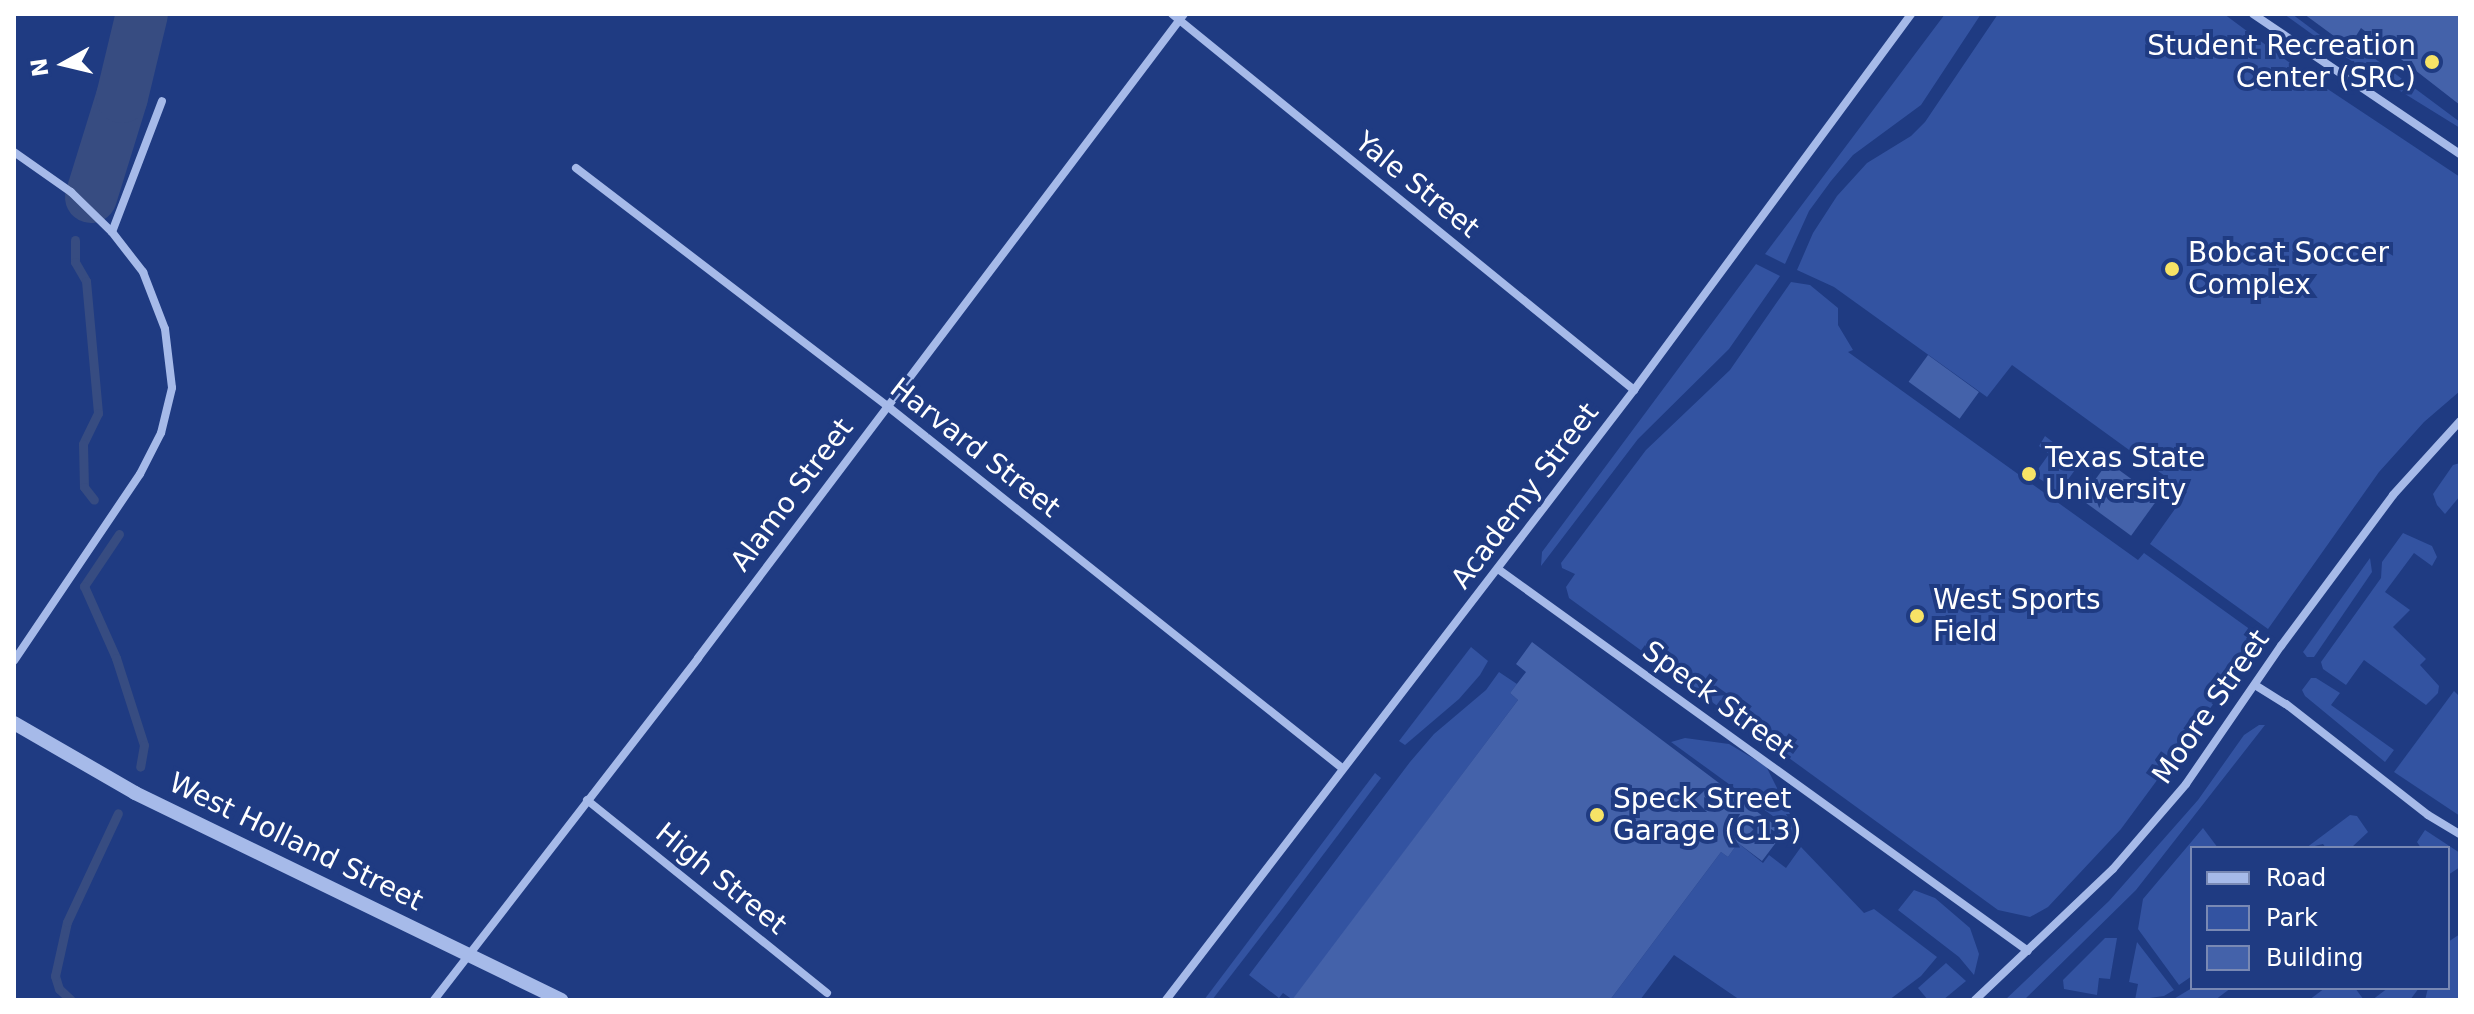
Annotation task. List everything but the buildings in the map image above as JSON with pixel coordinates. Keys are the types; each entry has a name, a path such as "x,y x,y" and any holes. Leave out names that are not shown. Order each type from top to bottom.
{"street":[{"name":"Academy Street","path":"1166,1000 1634,390 1911,14"},
{"path":"2253,14 2460,154"},
{"name":"Yale Street","path":"1179,16 1634,390"},
{"name":"Alamo Street","path":"434,1000 698,658 1179,16"},
{"path":"112,232 162,101"},
{"path":"14,152 71,192 112,232 143,272 165,329 172,370 168,410 161,433 140,474 14,661"},
{"name":"Harvard Street","path":"576,168 886,405 1342,768"},
{"name":"Moore Street","path":"1975,1000 2113,869 2161,814 2393,495 2460,421"},
{"name":"Speck Street","path":"1498,569 2028,951"},
{"path":"2255,685 2286,704 2428,815 2460,834"},
{"name":"West Holland Street","path":"14,723 135,793 561,1000"},
{"name":"High Street","path":"587,800 827,993"}],"green space":[{"path":"1945,14 1981,14 1921,105 1853,155 1831,181 1809,211 1785,264 1765,254"},
{"path":"1998,14 2224,14 2302,72 2460,177 2460,391 2424,422 2379,472 2268,629 2150,544 2187,492 2012,365 1987,397 1834,287 1797,270 1813,233 1837,196 1867,163 1911,136 1925,122"},
{"path":"2284,14 2292,14 2344,53 2348,49 2361,58 2366,52 2460,122 2460,128 2334,50"},
{"path":"1756,264 1780,276 1729,349 1638,439 1541,566 1542,552"},
{"name":"West Sports Field","path":"1791,282 1810,285 1838,308 1838,325 1853,350 1848,352 2138,560 2144,553 2262,638 2121,829 2048,907 2030,917 1998,910 1569,598 1566,587 1575,574 1562,568 1561,563 1646,450 1730,370"},
{"path":"2045,436 2080,463 2059,492 2034,475 2049,454 2039,446"},
{"path":"2460,463 2460,496 2445,514 2433,494 2453,465"},
{"path":"2403,533 2432,546 2437,557 2432,566 2414,553 2385,592 2410,610 2393,627 2426,659 2420,665 2439,686 2438,693 2426,705 2364,660 2346,685 2323,669 2321,662 2381,578 2382,562"},
{"path":"2370,558 2372,572 2314,657 2307,657 2303,652"},
{"path":"1471,647 1488,661 1480,675 1459,699 1405,745 1399,741"},
{"path":"1499,672 1517,684 1510,693 1518,700 1293,1000 1283,993 1279,998 1249,975 1410,762 1434,734 1486,690"},
{"path":"2311,678 2340,693 2331,705 2394,750 2385,762 2305,696 2302,690"},
{"path":"2454,691 2460,697 2460,816 2394,772"},
{"path":"2259,725 2265,725 2136,890 2024,1000 2005,1000 2109,901 2198,800 2244,735"},
{"path":"1685,738 1729,744 1766,766 1797,828 1787,842 1780,837 1787,829 1777,819 1671,742"},
{"path":"1375,773 1381,778 1212,1000 1204,1000"},
{"path":"2350,815 2357,816 2368,832 2353,846 2309,846"},
{"path":"2203,828 2216,846 2190,846 2190,977 2179,985 2138,929 2143,899"},
{"path":"2425,830 2449,846 2420,846 2417,842"},
{"path":"1738,843 1763,863 1769,855 1786,868 1801,847 1864,913 1874,909 1937,957 1921,976 1889,1000 1740,1000 1674,955 1640,1000 1610,1000 1721,852 1728,857"},
{"path":"2450,846 2460,853 2460,867 2450,874"},
{"path":"1914,890 1935,898 1970,928 1979,954 1974,975 1959,957 1898,910"},
{"path":"2460,934 2460,1000 2425,1000 2428,990 2450,990 2450,941"},
{"path":"2105,938 2117,938 2110,979 2099,978 2097,995 2064,989 2063,980"},
{"path":"2137,942 2174,990 2164,996 2135,1000 2138,984 2129,982"},
{"path":"1946,963 1966,981 1943,1000 1928,1000 1918,988"},
{"path":"2190,989 2228,990 2215,1000 2172,1000"},
{"path":"2322,990 2356,990 2364,1000 2309,1000"},
{"path":"2385,990 2418,990 2410,1000 2372,1000"}],"waterway":[{"path":"91,197 122,97 142,14"},
{"path":"75,240 75,262 86,281 98,413 83,444 84,487 94,500"},
{"path":"119,534 84,586 116,658 144,745 140,767"},
{"path":"71,1000 59,989 55,976 67,922 118,813"}],"place":[{"name":"Student Recreation Center (SRC)","path":"2432,62"},
{"name":"Bobcat Soccer Complex","path":"2172,269"},
{"name":"Texas State University","path":"2029,474"},
{"name":"West Sports Field","path":"1917,616"},
{"name":"Speck Street Garage (C13)","path":"1597,815"}]}
